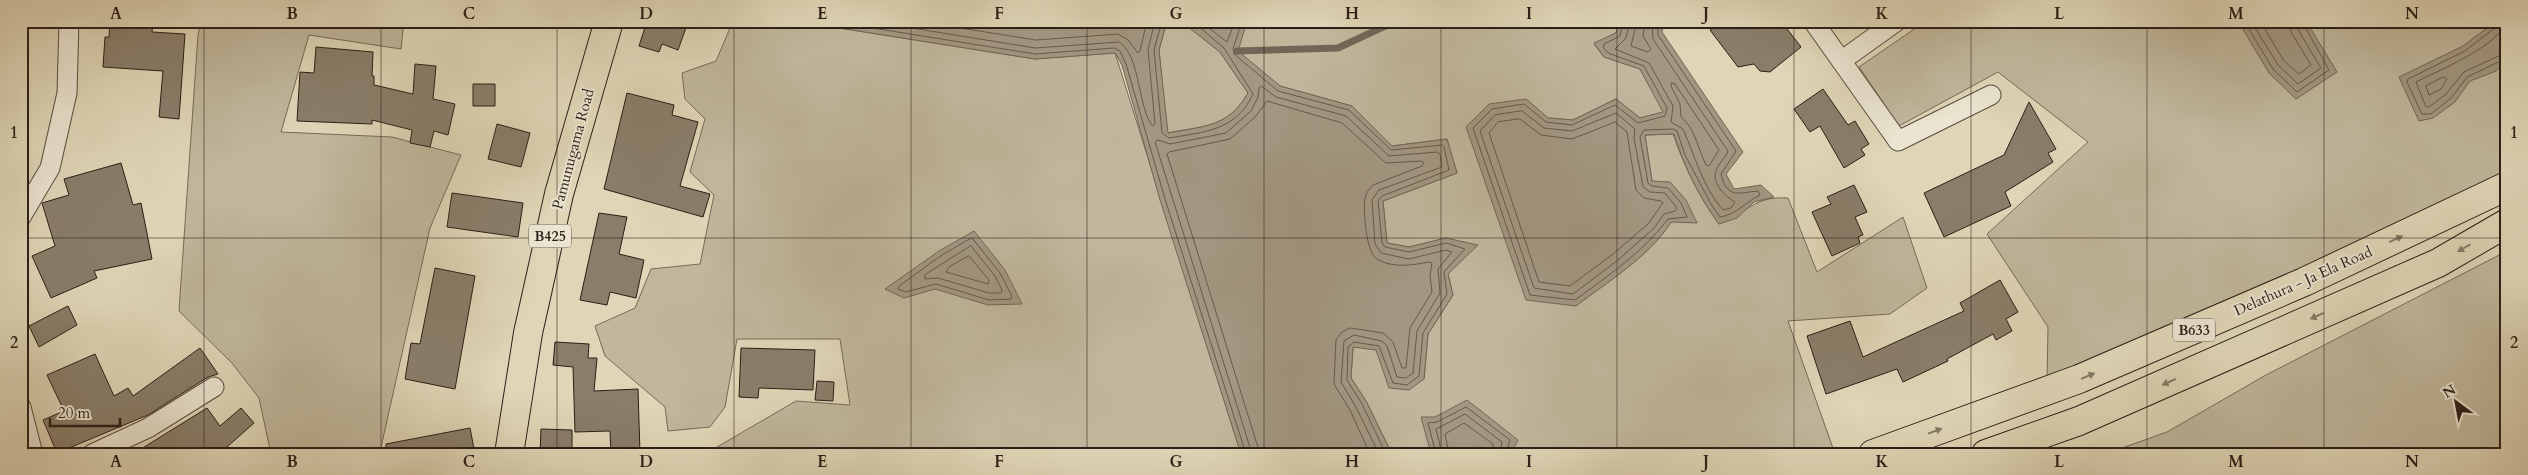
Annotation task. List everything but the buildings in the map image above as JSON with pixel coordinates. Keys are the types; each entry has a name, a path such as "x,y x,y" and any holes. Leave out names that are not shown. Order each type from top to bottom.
{"main road":[{"name":"Pamunugama Road","path":"509,454 528,333 559,194 609,21"},
{"name":"Delathura - Ja Ela Road","path":"1873,454 2079,379 2304,282 2507,186"},
{"name":"B633","path":"1986,454 2079,421 2438,263 2507,223"}],"street":[{"path":"21,217 50,168 66,93 69,21"},
{"path":"1813,21 1898,141 1991,95"},
{"path":"1841,61 1898,21"},
{"path":"92,454 148,428 214,387"},
{"path":"21,407 33,454"}],"shaded area":[{"path":"201,21 404,21 401,49 309,35 281,132 392,137 461,155 430,228 380,452 377,454 271,454 259,398 232,363 179,311 198,35"},
{"path":"733,21 815,21 814,24 1035,59 1115,53 1241,454 711,454 712,450 796,401 850,405 840,339 737,339 725,407 710,427 668,431 665,407 605,356 595,326 635,308 651,269 700,264 714,195 690,172 705,119 685,99 682,73 716,61"},
{"path":"1167,21 1188,21 1186,25 1220,52 1248,93 1232,113 1214,124 1167,133 1159,50"},
{"path":"1247,21 1619,21 1616,33 1594,44 1604,57 1640,69 1664,112 1640,118 1616,99 1573,120 1548,118 1526,99 1576,306 1640,257 1662,235 1671,222 1652,181 1645,135 1673,134 1693,181 1719,224 1758,202 1776,198 1788,198 1817,272 1903,217 1927,288 1890,314 1788,321 1835,454 1392,454 1366,401 1351,378 1353,346 1376,350 1424,379 1428,334 1453,295 1448,274 1446,238 1409,247 1387,243 1383,201 1457,173 1447,139 1392,146 1352,106 1280,86 1237,51"},
{"path":"1926,21 1966,21 1971,28 1980,21 2507,21 2507,175 2047,382 2048,327 1987,234 2088,142 1998,72 1899,126 1859,67"},
{"path":"2507,251 2507,454 2105,454 2167,432 2266,375"}],"water":[{"path":"815,21 1167,21 1159,50 1168,133 1214,124 1232,113 1248,93 1220,52 1186,25 1188,21 1247,21 1238,51 1280,86 1352,106 1392,146 1447,139 1457,173 1383,201 1387,243 1409,247 1446,238 1478,245 1448,274 1453,295 1428,334 1424,379 1409,390 1389,388 1376,350 1353,347 1351,378 1366,401 1392,454 1241,454 1160,200 1122,65 1115,53 1035,59 814,24"},
{"path":"1619,21 1664,21 1662,32 1743,152 1726,174 1734,189 1761,185 1774,197 1754,202 1737,218 1719,224 1693,181 1682,158 1674,134 1645,135 1652,181 1670,182 1686,200 1697,223 1671,222 1662,235 1640,257 1576,306 1526,300 1466,127 1489,104 1526,99 1548,118 1573,120 1616,99 1640,118 1663,112 1640,69 1604,57 1594,43 1616,33"},
{"path":"2238,21 2306,21 2337,72 2296,99 2269,73"},
{"path":"2496,21 2507,21 2507,61 2496,71 2470,81 2455,102 2433,118 2419,121 2399,77 2463,46"},
{"path":"974,231 1005,270 1022,304 988,305 935,289 904,298 885,289 939,251"},
{"path":"1467,400 1518,440 1510,454 1431,454 1421,417 1435,417"}],"waterway":[{"path":"1237,51 1338,48 1396,21"}]}
